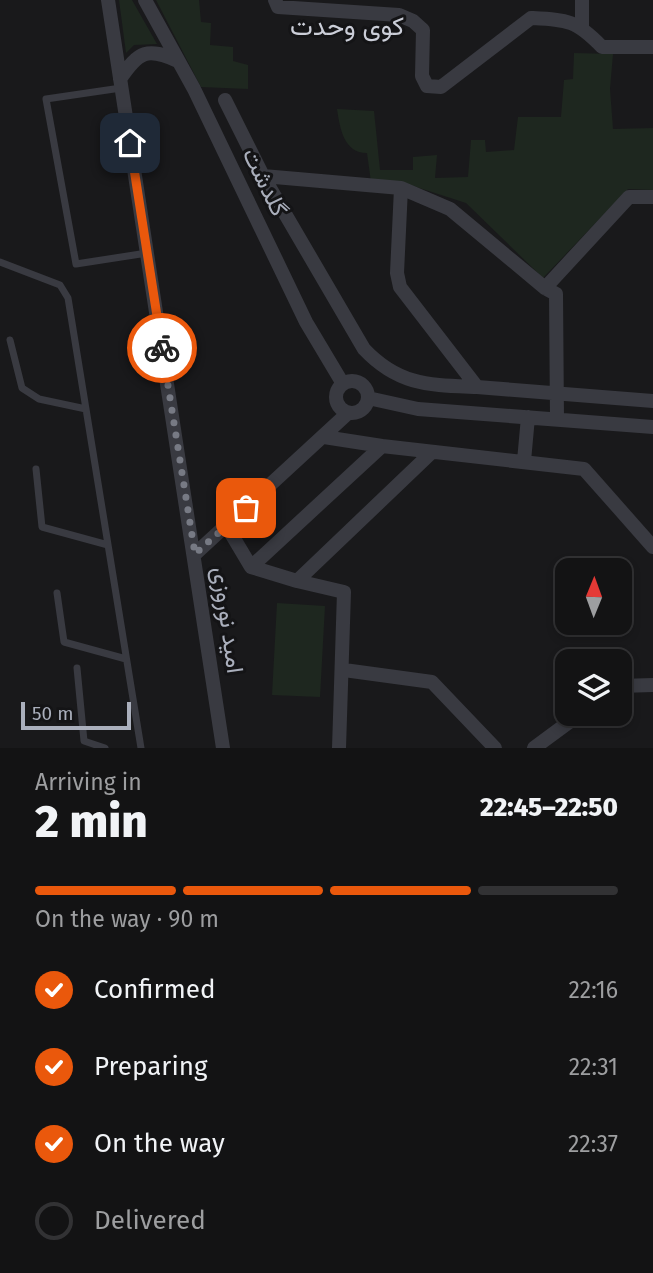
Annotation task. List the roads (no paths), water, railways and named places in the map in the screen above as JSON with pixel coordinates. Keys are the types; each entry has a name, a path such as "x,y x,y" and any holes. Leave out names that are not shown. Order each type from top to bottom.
{"street":[{"name":"امید نوروزی","path":"108,0 223,748"},
{"name":"گلدشت","path":"145,0 194,89 306,322 343,384"},
{"path":"275,0 278,7 399,15 414,20 423,30 422,76 427,86 441,88 531,18 560,20 582,26 602,47 653,47"},
{"path":"582,0 582,26"},
{"path":"121,84 138,57 150,52 178,61"},
{"path":"225,100 263,176 365,349 382,367 425,384 653,401"},
{"path":"263,176 401,188 450,209 545,289 556,294 557,418"},
{"path":"401,188 397,273 400,287 477,387"},
{"path":"545,289 629,197 653,197"},
{"path":"348,413 340,407 336,397 343,384 353,382 362,385 368,398"},
{"path":"195,554 348,413 362,410 368,398"},
{"path":"368,398 418,409 653,427"},
{"path":"524,461 528,417"},
{"path":"324,437 584,469 653,547"},
{"path":"251,567 382,446"},
{"path":"297,581 432,452"},
{"path":"226,525 251,567 344,592 344,670 339,748"},
{"path":"344,670 432,682 495,748"},
{"path":"632,686 653,685"},
{"path":"534,748 564,726"}],"lane":[{"path":"121,84 46,99 76,264 147,253"},
{"path":"0,262 60,285 68,298 141,748"},
{"path":"10,340 22,388 39,399 86,409"},
{"path":"36,470 42,527 108,545"},
{"path":"57,593 64,642 126,659"},
{"path":"77,668 84,741 105,748"}],"district":[{"name":"کوی وحدت","path":"347,26"}]}
